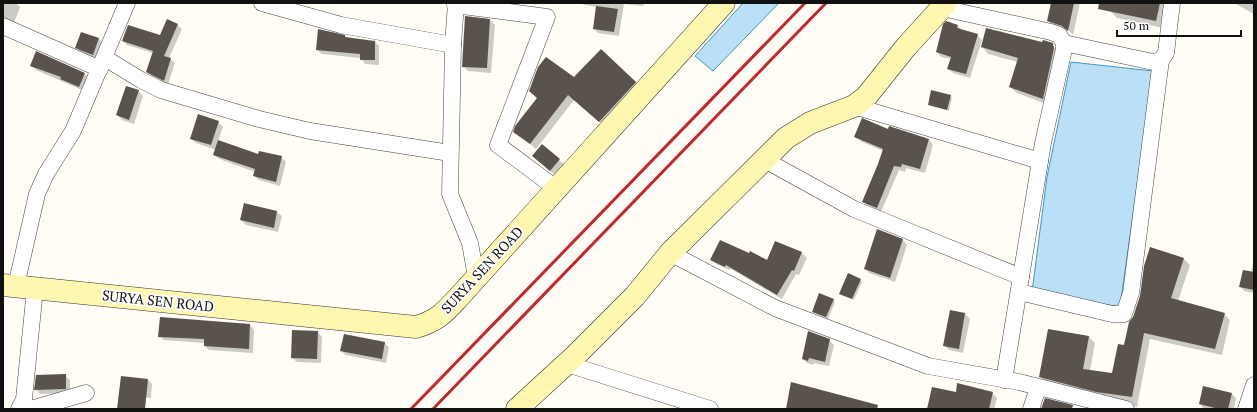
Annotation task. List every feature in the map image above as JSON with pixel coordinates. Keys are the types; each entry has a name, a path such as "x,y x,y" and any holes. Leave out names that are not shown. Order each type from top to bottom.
{"street":[{"path":"19,409 24,399 18,287 37,194 46,174 73,131 127,3"},
{"path":"262,3 341,26 453,45"},
{"name":"SURYA SEN ROAD","path":"18,287 416,327 431,323 442,315 557,189 723,3"},
{"path":"763,159 854,209 1020,285 1112,314 1124,314 1131,293 1161,60 1166,53 1172,3"},
{"path":"476,277 470,243 450,194 455,4 547,18 498,145 557,189"},
{"path":"517,409 567,364 635,296 670,253 763,159 786,138 810,123 854,106 866,97 944,5 1051,32 1059,35 1064,43 1040,161 1004,380"},
{"path":"3,26 102,64 162,90 259,119 310,131 450,153"},
{"path":"1064,43 1153,62 1161,60"},
{"path":"854,106 1040,161"},
{"path":"670,253 775,308 928,366 1004,380 1126,409"},
{"path":"567,364 710,409"},
{"path":"1246,409 1254,385"},
{"path":"1032,409 1038,388"},
{"path":"31,409 86,393"}],"water":[{"path":"743,3 779,3 713,71 695,56"},
{"path":"1071,62 1153,71 1120,307 1032,292 1047,177"}],"building":[{"path":"1051,3 1074,3 1068,31 1062,26 1047,21"},
{"path":"1099,3 1160,3 1156,21 1098,9"},
{"path":"596,6 618,9 614,32 593,29"},
{"path":"465,16 490,19 487,68 462,67"},
{"path":"167,19 178,24 164,56 171,58 164,81 146,72 153,51 122,41 128,25 160,35"},
{"path":"946,21 958,25 957,28 978,34 966,74 947,69 951,57 936,52 943,24"},
{"path":"986,28 1042,42 1043,40 1053,43 1054,48 1043,99 1009,87 1018,58 981,47"},
{"path":"318,29 345,35 345,37 375,41 375,60 360,60 360,54 316,50"},
{"path":"81,32 99,38 93,55 75,48"},
{"path":"601,49 636,82 599,122 568,95 530,144 513,132 515,126 537,98 529,91 538,67 546,57 574,77"},
{"path":"36,51 85,73 79,87 60,79 61,77 30,66"},
{"path":"126,86 139,90 129,120 116,115"},
{"path":"931,90 951,95 947,110 928,105"},
{"path":"198,114 219,121 211,145 190,139"},
{"path":"862,118 888,129 889,126 929,139 920,169 902,164 901,167 894,166 877,208 862,202 883,149 854,137"},
{"path":"218,140 258,154 259,151 282,156 276,182 253,176 255,169 213,155"},
{"path":"542,144 560,159 550,171 532,156"},
{"path":"244,203 277,211 274,228 240,220"},
{"path":"877,229 903,239 890,278 864,269"},
{"path":"720,240 749,253 750,251 767,260 775,241 802,252 794,271 792,270 777,295 726,265 725,267 710,260"},
{"path":"1150,247 1184,258 1171,298 1225,313 1215,349 1144,333 1132,397 1096,392 1039,377 1048,329 1089,336 1083,369 1112,373 1118,344 1124,345 1129,322 1133,317 1140,296 1144,266"},
{"path":"1243,270 1254,272 1254,290 1239,287"},
{"path":"848,273 861,279 852,299 839,294"},
{"path":"819,293 834,299 826,317 812,312"},
{"path":"950,310 965,313 959,349 943,346"},
{"path":"160,317 250,324 249,349 204,346 204,339 158,337"},
{"path":"292,330 318,331 317,359 291,358"},
{"path":"808,331 830,339 825,362 809,358 808,361 802,359"},
{"path":"344,334 385,342 382,359 340,351"},
{"path":"66,374 66,389 34,390 36,375"},
{"path":"121,376 148,379 145,409 117,409"},
{"path":"791,382 878,405 877,409 786,409"},
{"path":"957,383 993,392 989,409 927,409 932,387 956,392"},
{"path":"1203,386 1232,393 1228,409 1219,409 1199,404"},
{"path":"1045,398 1073,405 1072,409 1041,409"}],"railway":[{"path":"411,409 805,3"},
{"path":"433,409 826,3"}]}
